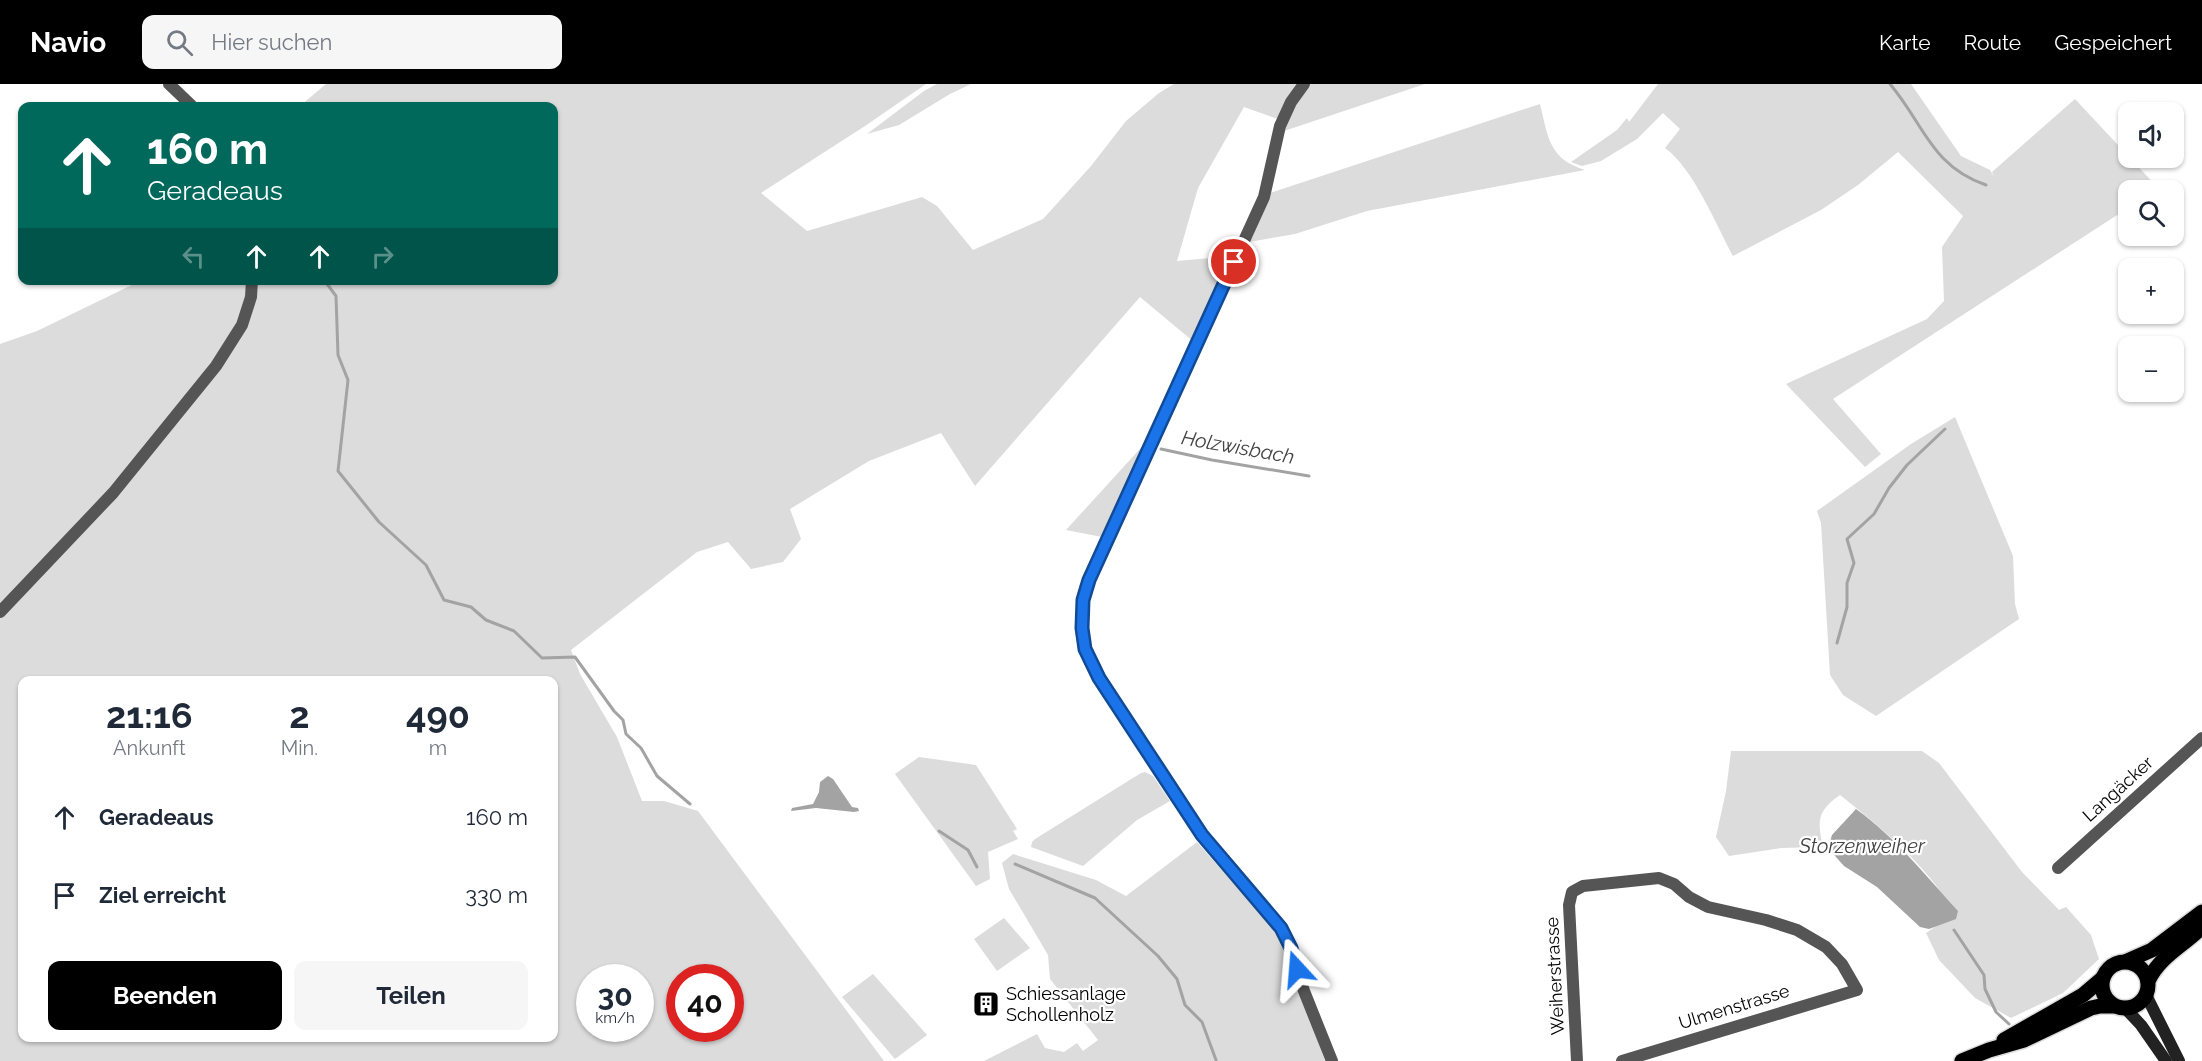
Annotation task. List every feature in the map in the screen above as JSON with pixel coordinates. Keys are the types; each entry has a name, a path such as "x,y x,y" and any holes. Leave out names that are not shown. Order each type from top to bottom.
{"main road":[{"path":"2127,962 2152,950 2202,912"},
{"path":"1962,1061 2024,1040 2091,1008 2138,1005 2155,968 2202,927"},
{"path":"1989,1050 2077,999 2103,978 2110,967 2127,962 2142,968 2147,988 2179,1061"},
{"path":"2103,978 2102,991 2109,1002 2120,1007 2141,1025 2166,1061"}],"street":[{"path":"169,84 188,102"},
{"path":"1304,84 1291,102 1280,126 1263,197 1089,580 1083,600 1082,628 1085,649 1099,678 1202,835 1281,928 1291,948 1304,991 1332,1061"},
{"path":"0,612 113,492 216,366 242,325 251,297 252,285"},
{"name":"Langäcker","path":"2058,868 2202,738"},
{"name":"Weiherstrasse","path":"1577,1061 1569,905 1572,892 1583,886 1659,878 1674,884 1689,897 1708,907 1766,920 1797,930 1826,947 1842,964 1857,990"},
{"name":"Ulmenstrasse","path":"1622,1061 1857,990"}],"shaded area":[{"path":"326,84 926,84 761,193 807,231 922,197 937,206 973,250 1043,219 1091,166 1126,121 1159,93 1174,84 1301,84 1278,119 1244,107 1198,188 1177,261 1233,256 1194,342 1140,297 975,486 941,433 869,461 790,509 801,539 783,562 751,569 728,542 697,552 571,650 580,674 617,737 642,801 664,801 698,811 884,1061 0,1061 0,344 37,331 132,285 558,285 558,102 305,102"},
{"path":"937,84 971,84 899,125 867,134 924,91"},
{"path":"1309,84 1425,84 1284,131 1295,103"},
{"path":"1658,84 1911,84 1961,156 1990,170 1994,177 1992,172 2075,99 2118,145 2118,168 2139,168 2151,180 2118,180 2118,214 1833,399 1881,454 1865,467 1786,384 1927,319 1944,301 1942,247 1963,216 1898,152 1858,185 1821,210 1733,256 1695,183 1676,157 1665,148 1680,129 1663,113 1637,139 1601,161 1582,166 1571,162 1617,130 1627,118 1629,122"},
{"path":"1540,104 1548,136 1557,153 1564,160 1585,170 1367,211 1295,234 1249,242 1270,193"},
{"path":"1955,417 2013,556 2015,604 2019,619 1876,716 1843,695 1830,675 1821,523 1817,511 1911,444"},
{"path":"1149,439 1102,537 1066,530"},
{"path":"1731,751 1922,751 1939,763 2022,872 2059,910 2066,907 2091,935 2099,959 2063,993 2011,1018 1975,998 1939,960 1926,933 1954,914 1945,897 1903,849 1840,795 1827,806 1821,817 1820,830 1823,847 1781,848 1729,856 1716,837 1726,791"},
{"path":"919,757 976,765 1017,829 1013,831 1018,839 988,852 990,879 976,886 895,774"},
{"path":"1145,772 1153,776 1170,801 1137,820 1083,866 1031,847 1035,839"},
{"path":"1197,842 1270,925 1284,946 1325,1061 984,1061 1037,1034 1045,1048 1064,1052 1077,1043 1083,1051 1098,1040 1050,979 1048,955 1009,889 1002,863 1013,854 1096,880 1126,896"},
{"path":"1004,918 1030,948 997,971 974,939"},
{"path":"873,974 927,1035 895,1059 842,997"}],"water":[{"path":"828,776 833,779 852,807 858,808 859,811 816,808 791,811 792,808 813,804 819,792 820,782"},
{"name":"Storzenweiher","path":"1856,809 1897,844 1922,870 1958,911 1956,919 1929,929 1920,927 1877,887 1844,866 1828,848 1832,835"}],"waterway":[{"path":"1890,84 1940,155 1967,177 1986,185"},
{"path":"328,285 336,296 338,355 348,380 338,471 379,522 426,565 444,600 471,607 486,620 514,631 542,658 575,657 623,720 626,734 641,748 657,776 690,804"},
{"path":"1837,643 1847,607 1847,583 1854,563 1847,539 1874,514 1889,488 1907,465 1945,429"},
{"name":"Holzwisbach","path":"1161,449 1309,476"},
{"path":"939,831 968,850 977,867"},
{"path":"1015,864 1095,898 1158,956 1177,979 1185,1005 1202,1022 1216,1060"},
{"path":"1954,930 1984,975 1985,989 1996,1012 2009,1024"}],"place":[{"name":"Schiessanlage Schollenholz","path":"986,1004"}],"route":[{"path":"1234,262 1089,580 1083,600 1082,628 1085,649 1099,678 1202,835 1269,911 1281,928 1291,948 1297,969"}]}
